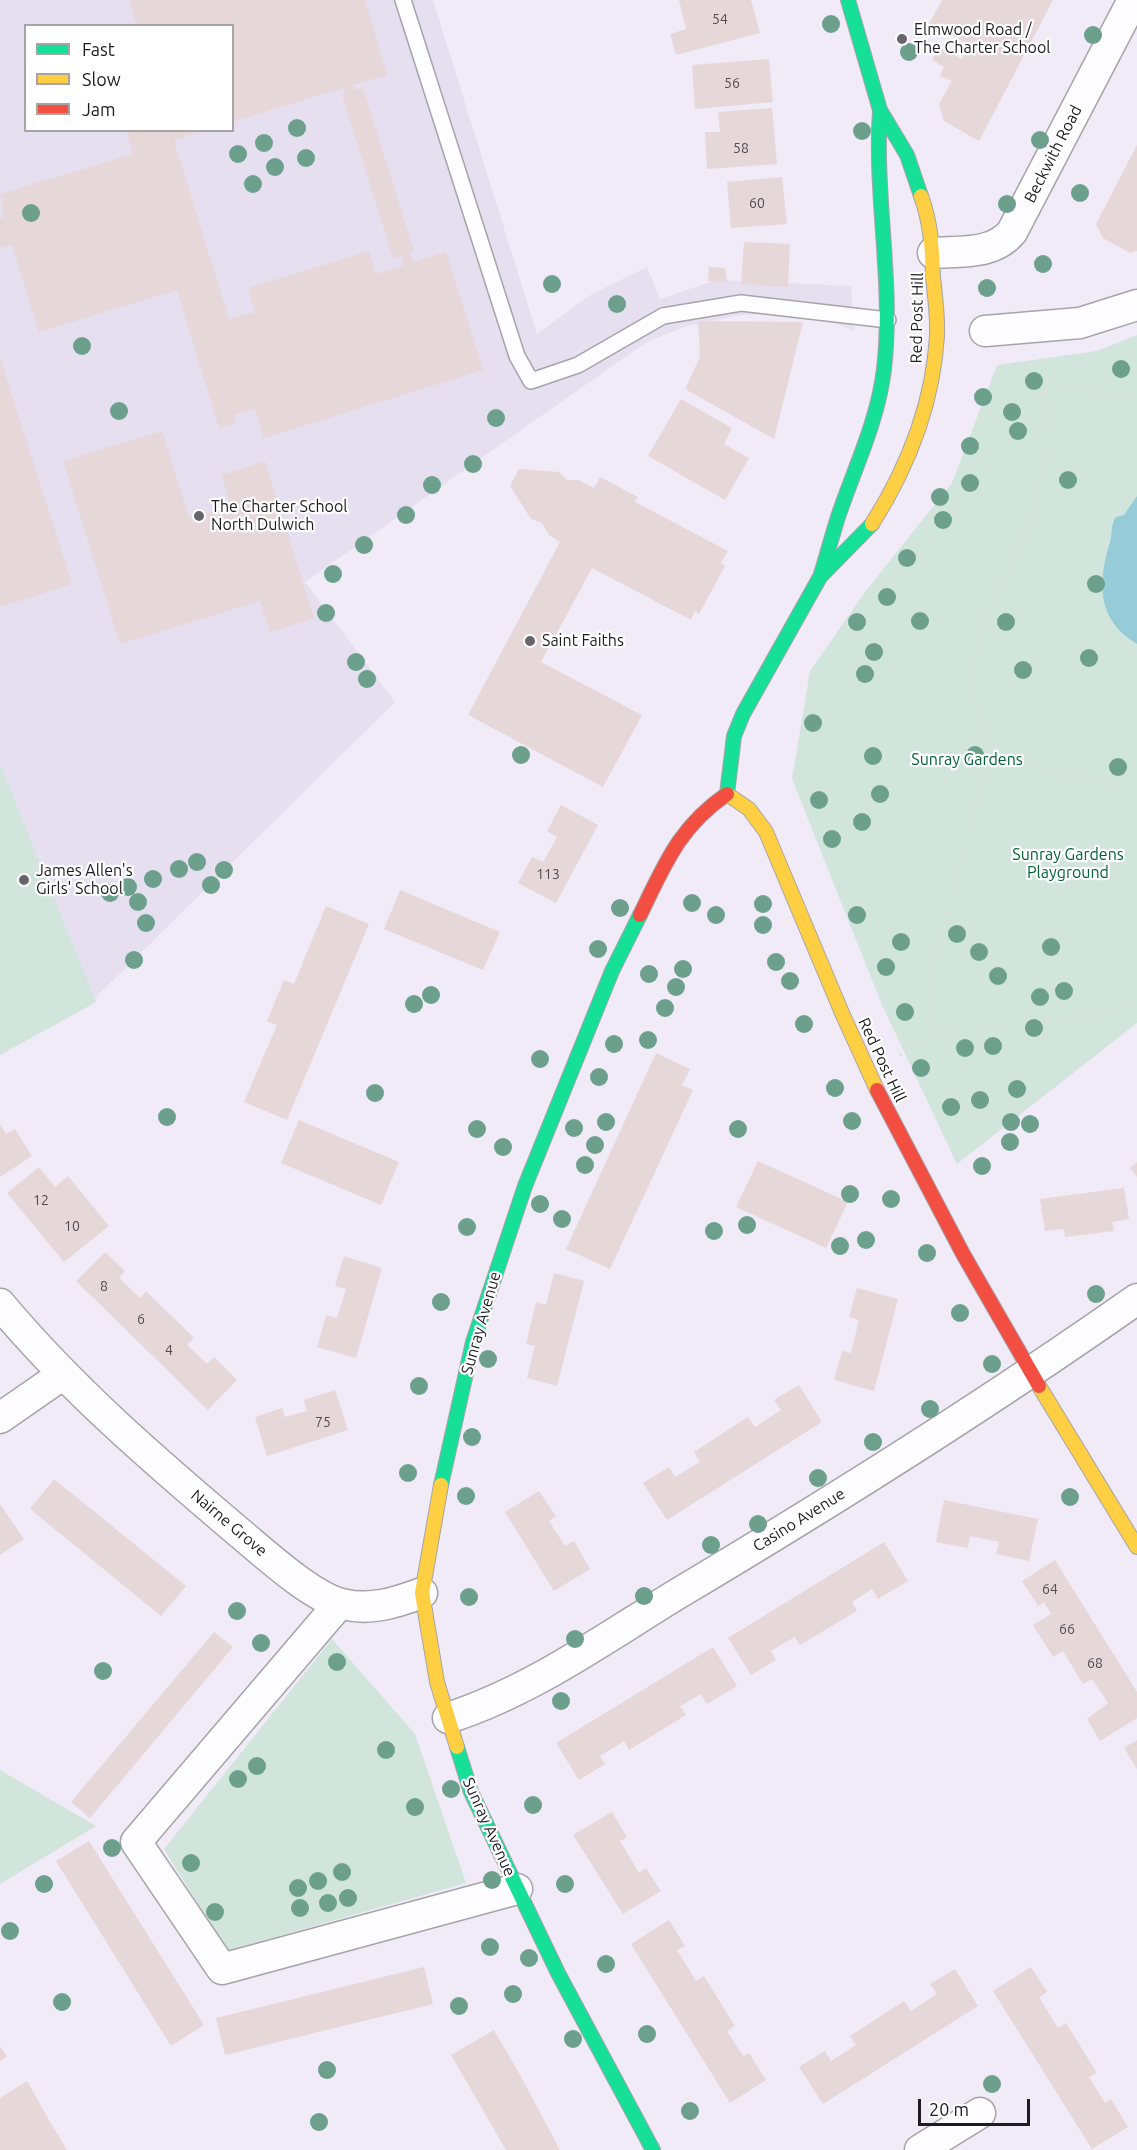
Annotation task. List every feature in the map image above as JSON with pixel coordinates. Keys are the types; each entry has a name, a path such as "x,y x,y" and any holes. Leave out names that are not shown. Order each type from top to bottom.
{"street":[{"name":"Red Post Hill","path":"820,577 872,524 890,495 913,446 932,380 937,334 930,221 920,186 907,155 880,110 848,0"},
{"name":"Beckwith Road","path":"933,253 990,248 999,244 1012,232 1132,0"},
{"name":"Red Post Hill","path":"880,110 877,156 887,262 888,320 884,370 875,412 838,516 820,577 743,714 734,736 727,794 749,809 766,832 834,997 869,1072 919,1169 1032,1373 1137,1547"},
{"path":"986,331 1080,323 1137,305"},
{"name":"Sunray Avenue","path":"653,2150 558,1973 471,1792 437,1682 422,1593 437,1501 473,1342 525,1186 612,971 658,879 687,828 704,810 727,794"},
{"name":"Casino Avenue","path":"448,1718 486,1706 512,1694 735,1560 1032,1373 1137,1299"},
{"name":"Nairne Grove","path":"0,1304 62,1375 155,1462 304,1584 339,1604 365,1608 389,1605 422,1593"},
{"path":"0,1418 62,1375"},
{"name":"Sunray Avenue","path":"339,1604 136,1842 222,1969 517,1889"},
{"path":"920,2150 980,2113"}],"lane":[{"path":"403,0 517,356 531,381 578,365 663,316 741,303 888,320"}],"path":[{"path":"1005,360 1045,381 1119,397 1137,392"},
{"path":"938,1033 927,989 991,748 976,712 972,666 983,622 1030,523 1050,441 1045,381"},
{"path":"991,748 1037,768 1137,790"},
{"path":"869,1072 938,1033 1115,1012 1137,1002"}],"shaded area":[{"name":"The Charter School North Dulwich","path":"0,0 433,0 537,334 592,294 647,267 660,299 716,280 851,286 855,331 825,319 773,314 740,315 688,326 648,341 305,582 395,702 95,998 96,1002 0,1055"}],"green space":[{"name":"Sunray Gardens","path":"1137,335 1137,1023 957,1164 882,1005 792,779 810,671 865,592 952,483 997,365 1097,351"},
{"name":"James Allen's Girls' School","path":"0,763 96,1002 0,1055"},
{"path":"332,1639 415,1734 466,1883 226,1951 164,1849"},
{"path":"0,1770 96,1826 0,1884"}],"water":[{"path":"1137,496 1137,644 1114,624 1107,612 1102,586 1113,523 1116,517 1124,515"}],"building":[{"path":"129,0 365,0 387,75 353,85 355,90 363,88 414,251 409,252 413,262 446,252 483,370 264,438 255,409 234,415 236,423 219,428 177,290 39,332 12,245 0,248 0,218 4,217 0,194 133,154 127,132 199,132 174,141 229,319 255,312 248,288 369,251 376,274 404,265 401,255 393,258 342,95 345,94 343,88 234,121 234,24 136,24"},
{"path":"679,0 751,0 760,33 676,55 670,34 686,29"},
{"path":"942,0 1053,0 979,141 944,121 939,104 952,81 940,76 944,67 932,60 939,47 962,59 970,45 929,24"},
{"path":"769,59 773,102 695,109 692,65"},
{"path":"772,108 777,164 707,169 705,132 720,132 718,112"},
{"path":"1137,145 1137,251 1130,253 1103,238 1096,224"},
{"path":"782,177 787,224 731,228 727,182"},
{"path":"744,242 790,244 788,287 741,284"},
{"path":"709,267 725,268 727,282 708,281"},
{"path":"698,321 803,322 774,439 685,389 700,357"},
{"path":"0,358 72,584 0,607"},
{"path":"681,399 732,428 724,444 749,458 725,500 648,456"},
{"path":"162,431 189,518 231,506 221,475 265,461 314,618 270,632 260,601 120,644 63,461"},
{"name":"Saint Faiths","path":"519,469 559,472 567,480 579,480 594,488 600,477 638,497 635,502 728,551 721,563 725,566 699,614 695,611 691,620 592,568 541,662 642,715 603,787 468,715 560,542 549,535 542,523 531,519 510,486"},
{"path":"561,805 598,825 556,903 518,883 532,857 543,862 557,837 547,831"},
{"path":"400,890 500,932 483,970 384,929"},
{"path":"326,906 369,924 287,1120 244,1102 277,1025 267,1021 284,980 294,984"},
{"path":"656,1053 690,1069 682,1085 693,1090 610,1269 566,1249"},
{"path":"299,1120 399,1162 381,1205 281,1163"},
{"path":"0,1124 6,1134 15,1129 32,1156 0,1177"},
{"path":"758,1161 848,1202 826,1248 736,1207"},
{"path":"1137,1162 1137,1177 1130,1168"},
{"path":"39,1167 55,1187 68,1176 109,1226 64,1262 7,1193"},
{"path":"1124,1188 1129,1219 1112,1222 1114,1231 1065,1237 1064,1229 1045,1231 1040,1199"},
{"path":"105,1252 125,1271 119,1278 140,1298 146,1291 194,1338 187,1345 207,1364 214,1357 237,1380 208,1410 76,1281"},
{"path":"344,1256 382,1268 356,1358 317,1347 326,1315 337,1318 346,1289 335,1286"},
{"path":"554,1273 584,1281 557,1386 527,1378 535,1346 526,1344 536,1302 546,1305"},
{"path":"857,1288 898,1299 874,1391 834,1380 842,1351 851,1353 859,1320 849,1317"},
{"path":"799,1385 822,1422 667,1520 643,1483 669,1467 675,1477 700,1462 694,1452 748,1417 755,1427 781,1410 774,1400"},
{"path":"335,1390 348,1430 267,1456 255,1417 282,1408 285,1417 307,1411 304,1400"},
{"path":"54,1479 186,1586 161,1616 30,1509"},
{"path":"539,1491 556,1516 549,1521 565,1546 574,1541 590,1569 554,1591 505,1512"},
{"path":"944,1500 1038,1519 1029,1561 996,1554 999,1542 970,1536 968,1548 936,1542"},
{"path":"0,1504 24,1539 0,1555"},
{"path":"884,1542 908,1581 878,1599 872,1589 852,1602 857,1611 800,1645 795,1637 784,1643 771,1651 776,1660 751,1675 728,1638"},
{"path":"1055,1560 1137,1692 1137,1718 1100,1741 1087,1719 1108,1703 1092,1679 1083,1684 1063,1651 1053,1657 1033,1625 1051,1614 1044,1602 1038,1606 1022,1581"},
{"path":"214,1632 233,1647 90,1818 71,1802"},
{"path":"713,1647 737,1686 707,1704 701,1694 680,1706 686,1715 629,1750 624,1741 600,1756 605,1764 579,1780 556,1743"},
{"path":"1137,1740 1137,1769 1124,1748"},
{"path":"612,1812 627,1837 620,1841 639,1873 646,1868 661,1891 623,1914 573,1835"},
{"path":"89,1841 204,2025 171,2046 56,1861"},
{"path":"669,1920 685,1946 677,1950 696,1981 704,1976 735,2026 727,2031 743,2056 749,2053 766,2080 730,2103 631,1944"},
{"path":"424,1967 433,2004 225,2055 216,2018"},
{"path":"1031,1967 1047,1992 1039,1997 1048,2012 1058,2028 1066,2023 1097,2073 1089,2077 1105,2103 1111,2099 1128,2127 1092,2149 993,1991"},
{"path":"955,1969 978,2006 823,2104 799,2067 825,2051 831,2061 856,2045 850,2036 904,2001 911,2011 937,1994 930,1984"},
{"path":"494,2030 560,2150 506,2150 451,2055"},
{"path":"0,2046 7,2057 0,2061"},
{"path":"27,2081 67,2150 0,2150 0,2098"}],"traffic: fast":[{"path":"848,0 880,110 907,155 921,196"},
{"path":"821,574 838,517 877,407 884,369 887,304 879,175 880,110"},
{"path":"727,794 734,736 743,714 820,577 872,524"},
{"path":"441,1485 473,1342 525,1186 612,971 640,915"},
{"path":"457,1747 471,1792 558,1973 653,2150"}],"traffic: slow":[{"path":"872,524 897,480 917,434 935,361 937,321 931,246 929,226 921,196"},
{"path":"727,794 749,809 766,832 877,1090"},
{"path":"1039,1386 1137,1547"},
{"path":"441,1485 422,1593 437,1682 457,1747"}],"traffic: jam":[{"path":"640,915 666,863 685,833 727,794"},
{"path":"877,1090 963,1254 1039,1386"}],"place":[{"name":"Elmwood Road / The Charter School","path":"902,39"},
{"name":"The Charter School North Dulwich","path":"199,516"},
{"name":"Saint Faiths","path":"530,641"},
{"name":"James Allen's Girls' School","path":"24,880"}],"park label":[{"name":"Sunray Gardens Playground","path":"1068,864"}]}
